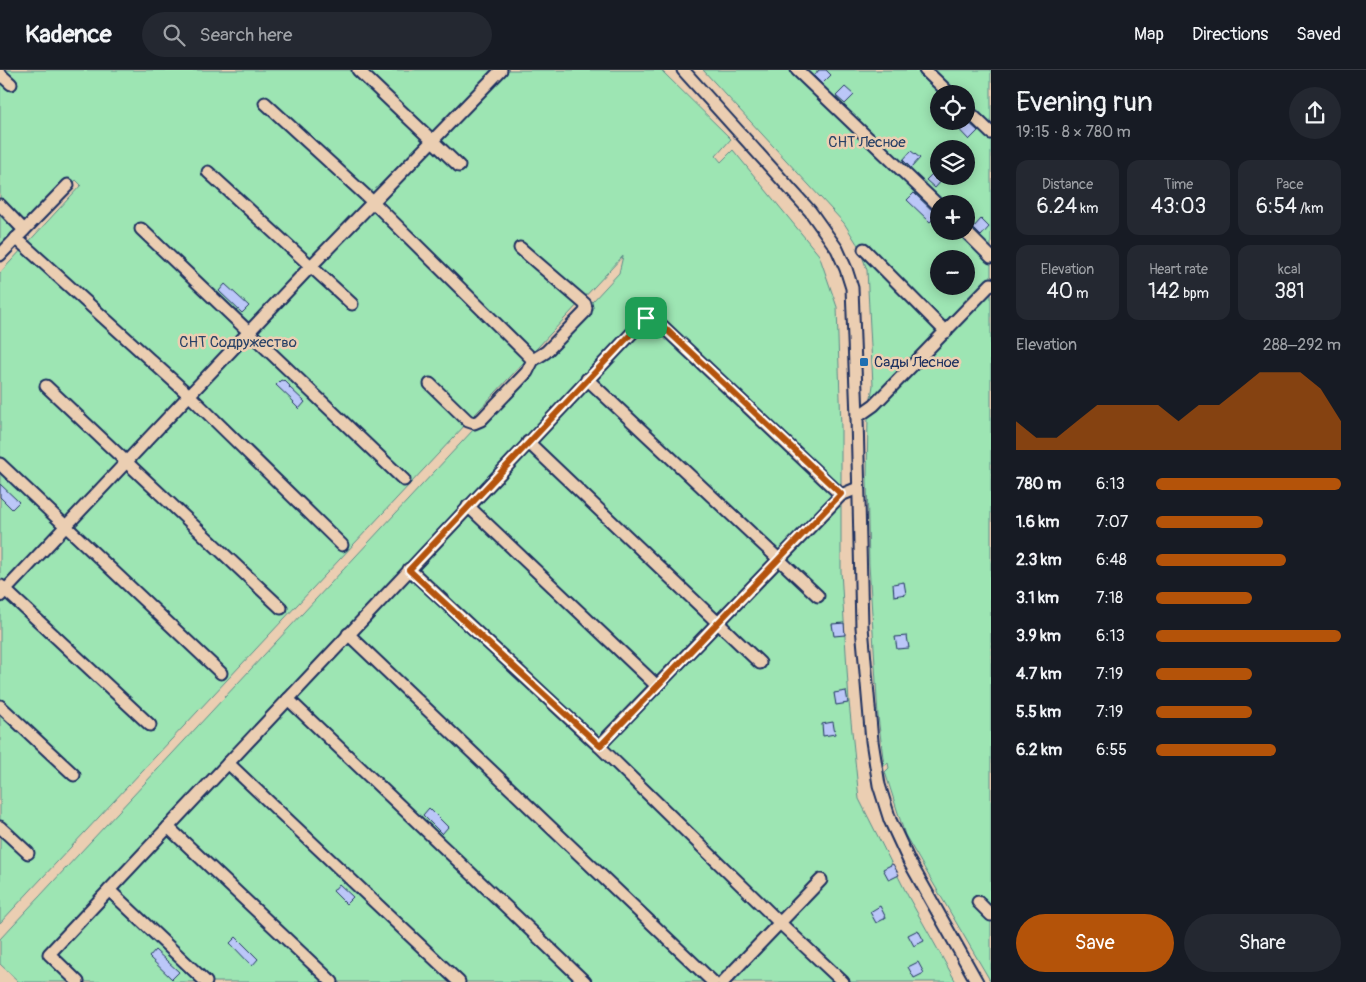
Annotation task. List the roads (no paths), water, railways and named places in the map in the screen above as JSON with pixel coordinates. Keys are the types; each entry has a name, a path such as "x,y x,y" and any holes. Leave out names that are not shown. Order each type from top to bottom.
{"street":[{"path":"358,70 459,166"},
{"path":"683,70 810,211 837,249 846,269 852,288 862,628 872,742 879,785 890,820 909,862 977,982"},
{"path":"797,70 930,197"},
{"path":"925,70 941,85"},
{"path":"150,725 2,590 66,527 311,266 433,141 495,72"},
{"path":"0,74 11,84"},
{"path":"265,103 374,203 533,360"},
{"path":"975,118 991,133"},
{"path":"208,172 352,304"},
{"path":"0,255 68,185"},
{"path":"0,205 20,234 342,544"},
{"path":"141,229 404,480"},
{"path":"973,240 991,257"},
{"path":"430,384 468,420 474,423 481,420 527,372 533,360 546,352 585,312 585,304 520,248"},
{"path":"864,249 946,332"},
{"path":"857,417 874,405 991,284"},
{"path":"78,982 49,954 646,318 652,316 841,494"},
{"path":"587,379 818,596"},
{"path":"46,386 281,608"},
{"path":"528,442 760,663"},
{"path":"0,464 221,674"},
{"path":"600,746 841,494 858,488"},
{"path":"468,506 657,686"},
{"path":"409,570 600,746 843,982"},
{"path":"348,634 713,982"},
{"path":"288,699 585,982"},
{"path":"0,706 74,776"},
{"path":"228,763 459,982"},
{"path":"0,827 28,853"},
{"path":"168,827 332,982"},
{"path":"723,982 821,880"},
{"path":"109,890 206,982"},
{"path":"978,902 991,915"}],"place":[{"name":"Сады Лесное","path":"864,362"}],"park label":[{"name":"СНТ Лесное","path":"867,142"},
{"name":"СНТ Содружество","path":"238,342"}]}
